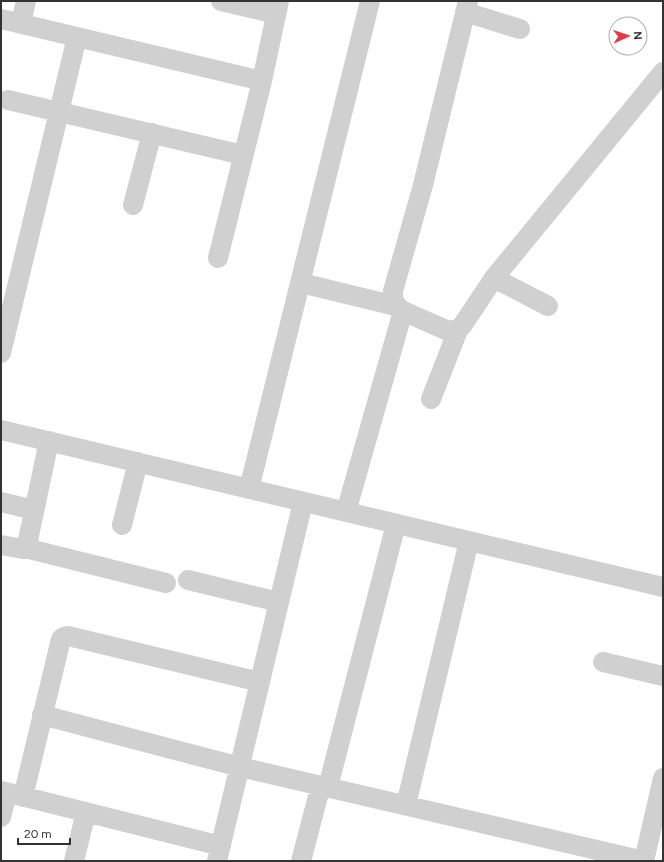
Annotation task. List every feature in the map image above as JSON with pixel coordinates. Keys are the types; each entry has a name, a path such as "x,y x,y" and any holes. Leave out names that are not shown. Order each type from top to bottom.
{"street":[{"path":"21,23 26,1"},
{"path":"218,258 262,81 277,8 221,1"},
{"path":"250,488 370,1"},
{"path":"400,309 393,301 393,291 423,185 467,6 520,29"},
{"path":"1,19 262,81"},
{"path":"1,353 76,37"},
{"path":"431,399 458,330 494,278 663,72"},
{"path":"8,100 243,155"},
{"path":"133,205 152,133"},
{"path":"494,278 548,306"},
{"path":"300,283 400,309 446,330 458,330"},
{"path":"346,512 400,309"},
{"path":"1,430 663,587"},
{"path":"29,549 28,545 34,510 49,441"},
{"path":"122,525 138,462"},
{"path":"1,502 34,510"},
{"path":"10,794 86,812 219,853 303,502"},
{"path":"301,861 324,786 396,524"},
{"path":"406,805 469,541"},
{"path":"1,545 23,550 29,549 166,583"},
{"path":"188,580 279,602"},
{"path":"1,817 42,715 61,640 64,637 68,636 260,682"},
{"path":"603,662 663,676"},
{"path":"42,715 240,766 643,861 663,778"},
{"path":"74,861 86,812"}]}
